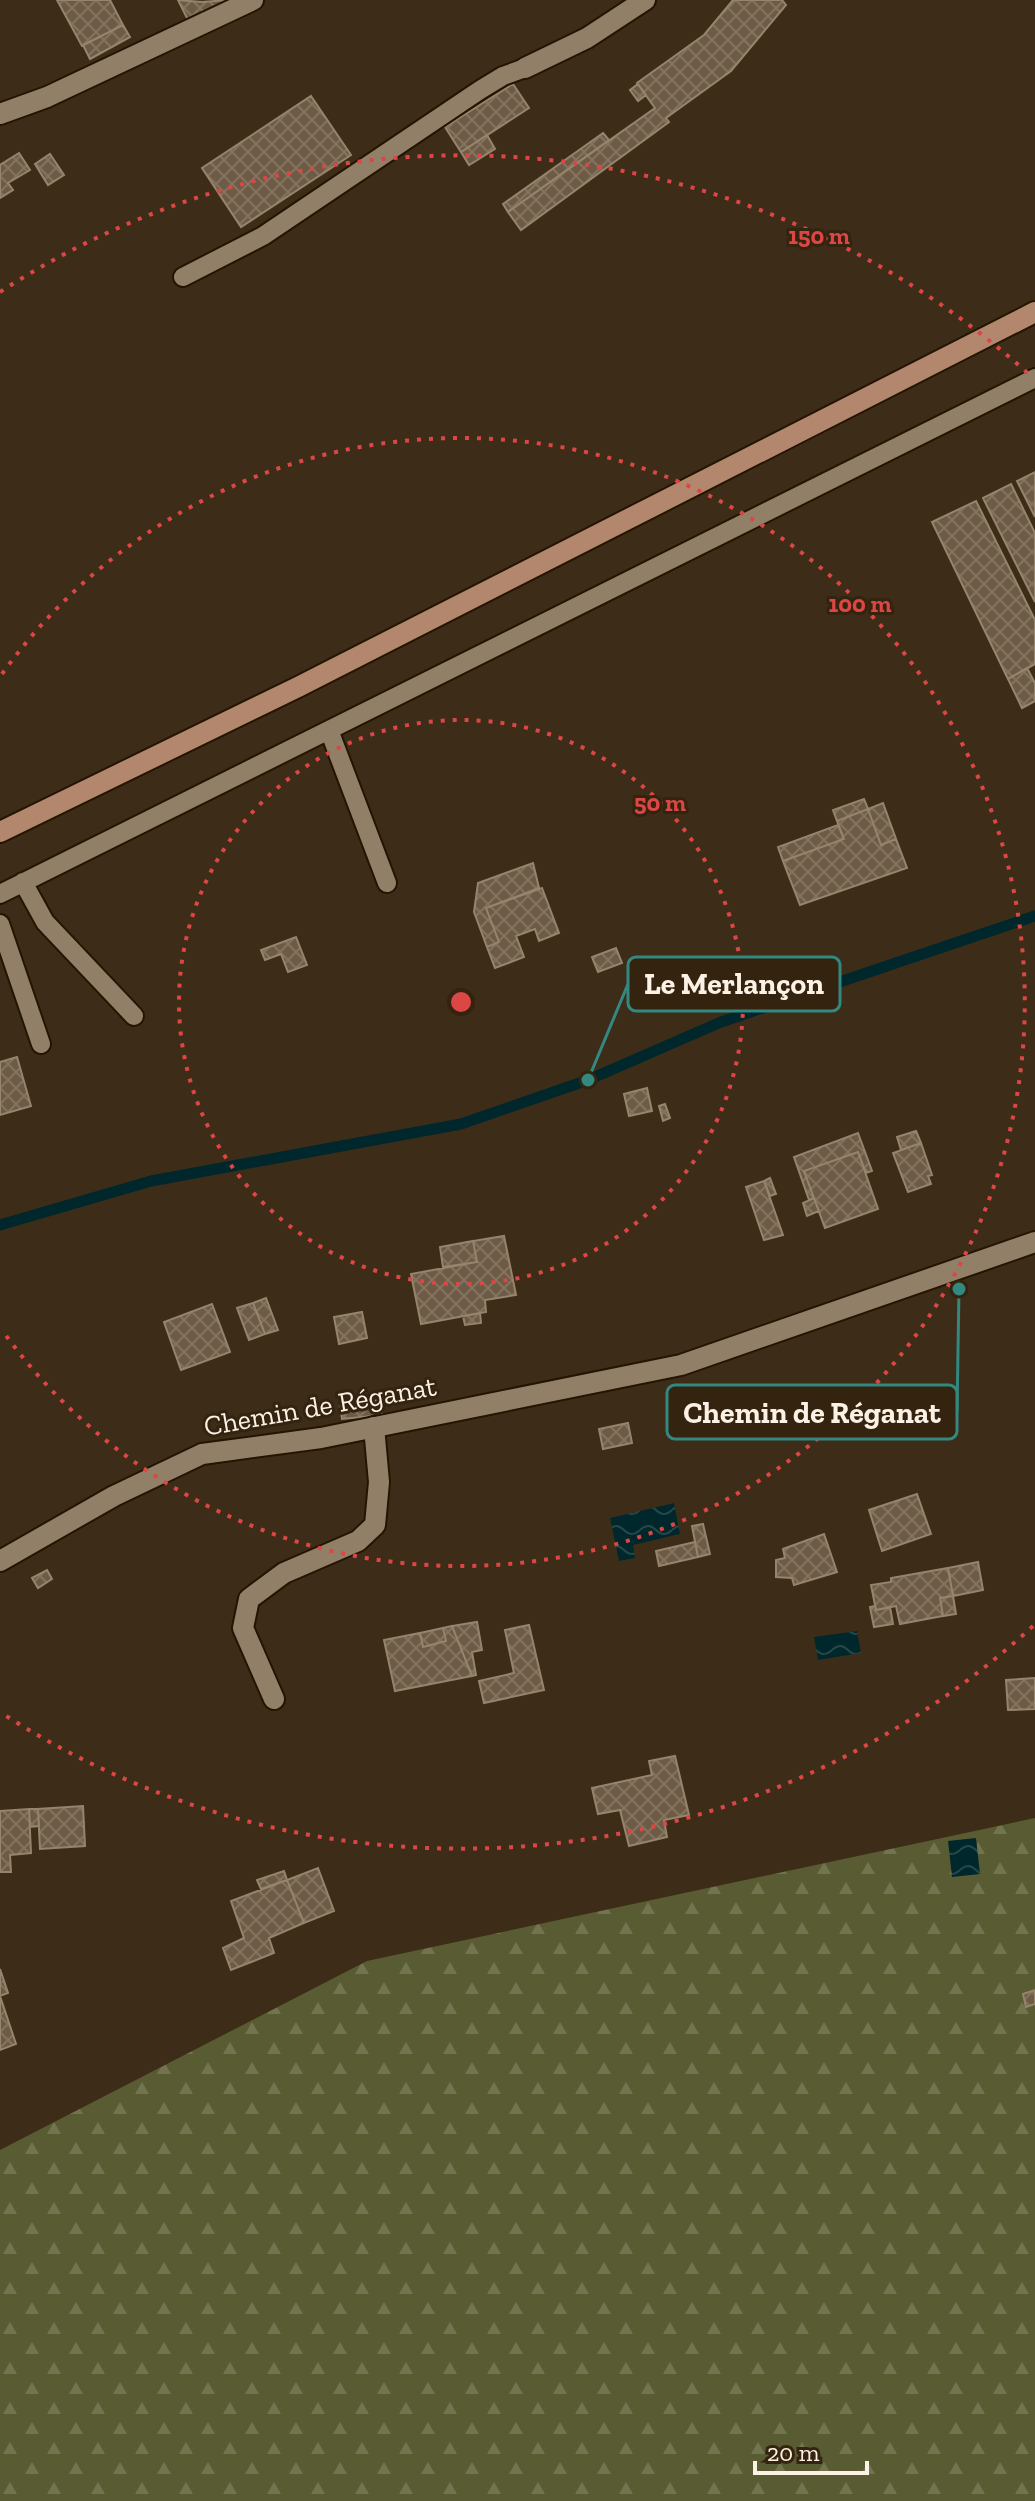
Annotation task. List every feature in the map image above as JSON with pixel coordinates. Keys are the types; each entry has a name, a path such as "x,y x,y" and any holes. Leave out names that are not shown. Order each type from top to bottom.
{"main road":[{"path":"0,832 298,687 1035,312"}],"street":[{"path":"0,114 47,97 253,0"},
{"path":"525,68 587,38 645,0"},
{"name":"Chemin de Réganat","path":"0,1561 114,1496 202,1454 321,1438 681,1365 1035,1242"},
{"path":"274,1699 243,1628 249,1599 284,1573 358,1541 375,1525 379,1482 374,1427"}],"lane":[{"path":"183,277 263,236 480,90 503,76 525,68"},
{"path":"0,894 1035,378"},
{"path":"329,730 387,883"},
{"path":"23,882 45,922 134,1016"},
{"path":"0,924 41,1044"}],"green space":[{"path":"1035,1818 1035,2501 0,2501 0,2150 367,1961"}],"water":[{"path":"674,1503 680,1534 633,1545 635,1558 619,1561 610,1518"},
{"path":"857,1631 861,1653 818,1660 814,1637"},
{"path":"976,1838 980,1874 952,1877 948,1841"}],"building":[{"path":"57,0 110,0 123,25 82,46"},
{"path":"178,0 202,2 228,0 188,20"},
{"path":"733,0 782,0 786,5 731,71 666,118 669,122 521,230 508,212 655,108 637,83 704,35"},
{"path":"123,25 130,37 90,59 83,45"},
{"path":"513,84 529,108 461,152 445,127"},
{"path":"638,84 646,95 638,101 630,90"},
{"path":"311,96 351,155 241,227 202,168"},
{"path":"603,133 609,140 508,212 503,204"},
{"path":"487,135 495,149 469,165 461,152"},
{"path":"19,153 30,170 8,183 13,190 0,198 0,165"},
{"path":"50,154 64,175 48,185 35,164"},
{"path":"1035,472 1035,517 1017,481"},
{"path":"1011,484 1035,533 1035,602 983,498"},
{"path":"976,501 1035,620 1035,664 1008,679 932,522"},
{"path":"1027,668 1035,683 1035,701 1022,708 1008,679"},
{"path":"864,799 868,809 837,821 833,810"},
{"path":"883,803 896,839 881,845 868,809"},
{"path":"868,809 881,845 896,839 907,868 800,905 783,861 844,839 837,821"},
{"path":"838,825 844,839 783,861 778,847"},
{"path":"533,863 539,888 486,908 499,942 487,947 474,912 478,883"},
{"path":"542,888 559,933 539,941 535,929 516,936 524,957 495,968 487,947 499,942 486,908"},
{"path":"296,937 307,965 288,972 281,954 265,960 261,950"},
{"path":"616,948 622,963 598,972 592,957"},
{"path":"17,1057 31,1106 0,1115 0,1062"},
{"path":"647,1088 652,1111 629,1116 624,1094"},
{"path":"665,1104 670,1118 663,1121 659,1106"},
{"path":"916,1131 921,1143 901,1150 897,1137"},
{"path":"858,1133 872,1171 866,1173 858,1152 804,1171 814,1198 809,1200 794,1157"},
{"path":"921,1143 932,1175 928,1176 931,1184 908,1192 893,1153"},
{"path":"858,1152 878,1209 825,1228 804,1171"},
{"path":"770,1178 776,1194 770,1196 764,1181"},
{"path":"764,1181 783,1235 764,1240 746,1187"},
{"path":"814,1198 819,1211 807,1216 803,1203"},
{"path":"504,1236 516,1295 485,1300 486,1312 421,1324 411,1274 477,1262 473,1241"},
{"path":"473,1241 477,1262 443,1267 440,1247"},
{"path":"266,1298 278,1330 265,1334 253,1303"},
{"path":"253,1303 265,1334 249,1340 237,1308"},
{"path":"212,1304 230,1352 181,1370 164,1322"},
{"path":"362,1312 367,1338 339,1344 334,1317"},
{"path":"480,1313 481,1323 465,1325 463,1316"},
{"path":"381,1400 382,1415 342,1419 340,1406"},
{"path":"628,1423 632,1443 603,1449 599,1429"},
{"path":"917,1494 931,1534 882,1551 869,1510"},
{"path":"703,1524 710,1554 698,1557 692,1526"},
{"path":"824,1534 837,1572 794,1585 792,1578 776,1577 776,1560 785,1558 783,1549"},
{"path":"695,1542 698,1557 659,1566 656,1551"},
{"path":"978,1562 983,1590 953,1596 948,1568"},
{"path":"948,1568 953,1596 940,1598 943,1616 900,1624 896,1606 876,1610 871,1585 891,1582 891,1578"},
{"path":"47,1570 52,1579 38,1588 32,1578"},
{"path":"953,1596 956,1614 943,1616 940,1598"},
{"path":"875,1606 876,1610 890,1607 893,1624 874,1627 870,1607"},
{"path":"477,1622 482,1650 472,1652 476,1675 472,1676 452,1626"},
{"path":"529,1625 544,1690 484,1703 479,1681 514,1673 505,1630"},
{"path":"452,1626 472,1676 395,1691 384,1640 420,1633 423,1647 446,1641 443,1628"},
{"path":"443,1628 446,1641 423,1647 420,1633"},
{"path":"1035,1678 1035,1709 1008,1710 1006,1680"},
{"path":"675,1756 689,1815 664,1820 667,1837 629,1846 620,1810 598,1814 592,1788 652,1775 649,1761"},
{"path":"83,1806 85,1846 40,1849 38,1809"},
{"path":"29,1809 31,1853 10,1855 11,1872 0,1872 0,1811"},
{"path":"29,1809 38,1809 39,1826 30,1827"},
{"path":"318,1868 334,1911 304,1923 287,1880"},
{"path":"284,1871 287,1880 261,1889 257,1880"},
{"path":"287,1880 304,1923 269,1938 274,1953 231,1970 223,1948 244,1938 231,1901"},
{"path":"0,1969 8,1993 0,1996"},
{"path":"1035,1990 1035,2004 1026,2007 1023,1994"},
{"path":"0,1996 16,2044 0,2050"}],"waterway":[{"path":"0,1225 151,1181 461,1124 588,1080 721,1022 1035,916"}],"place":[{"name":"Le Merlançon","path":"588,1080"},
{"name":"Chemin de Réganat","path":"959,1289"}]}
